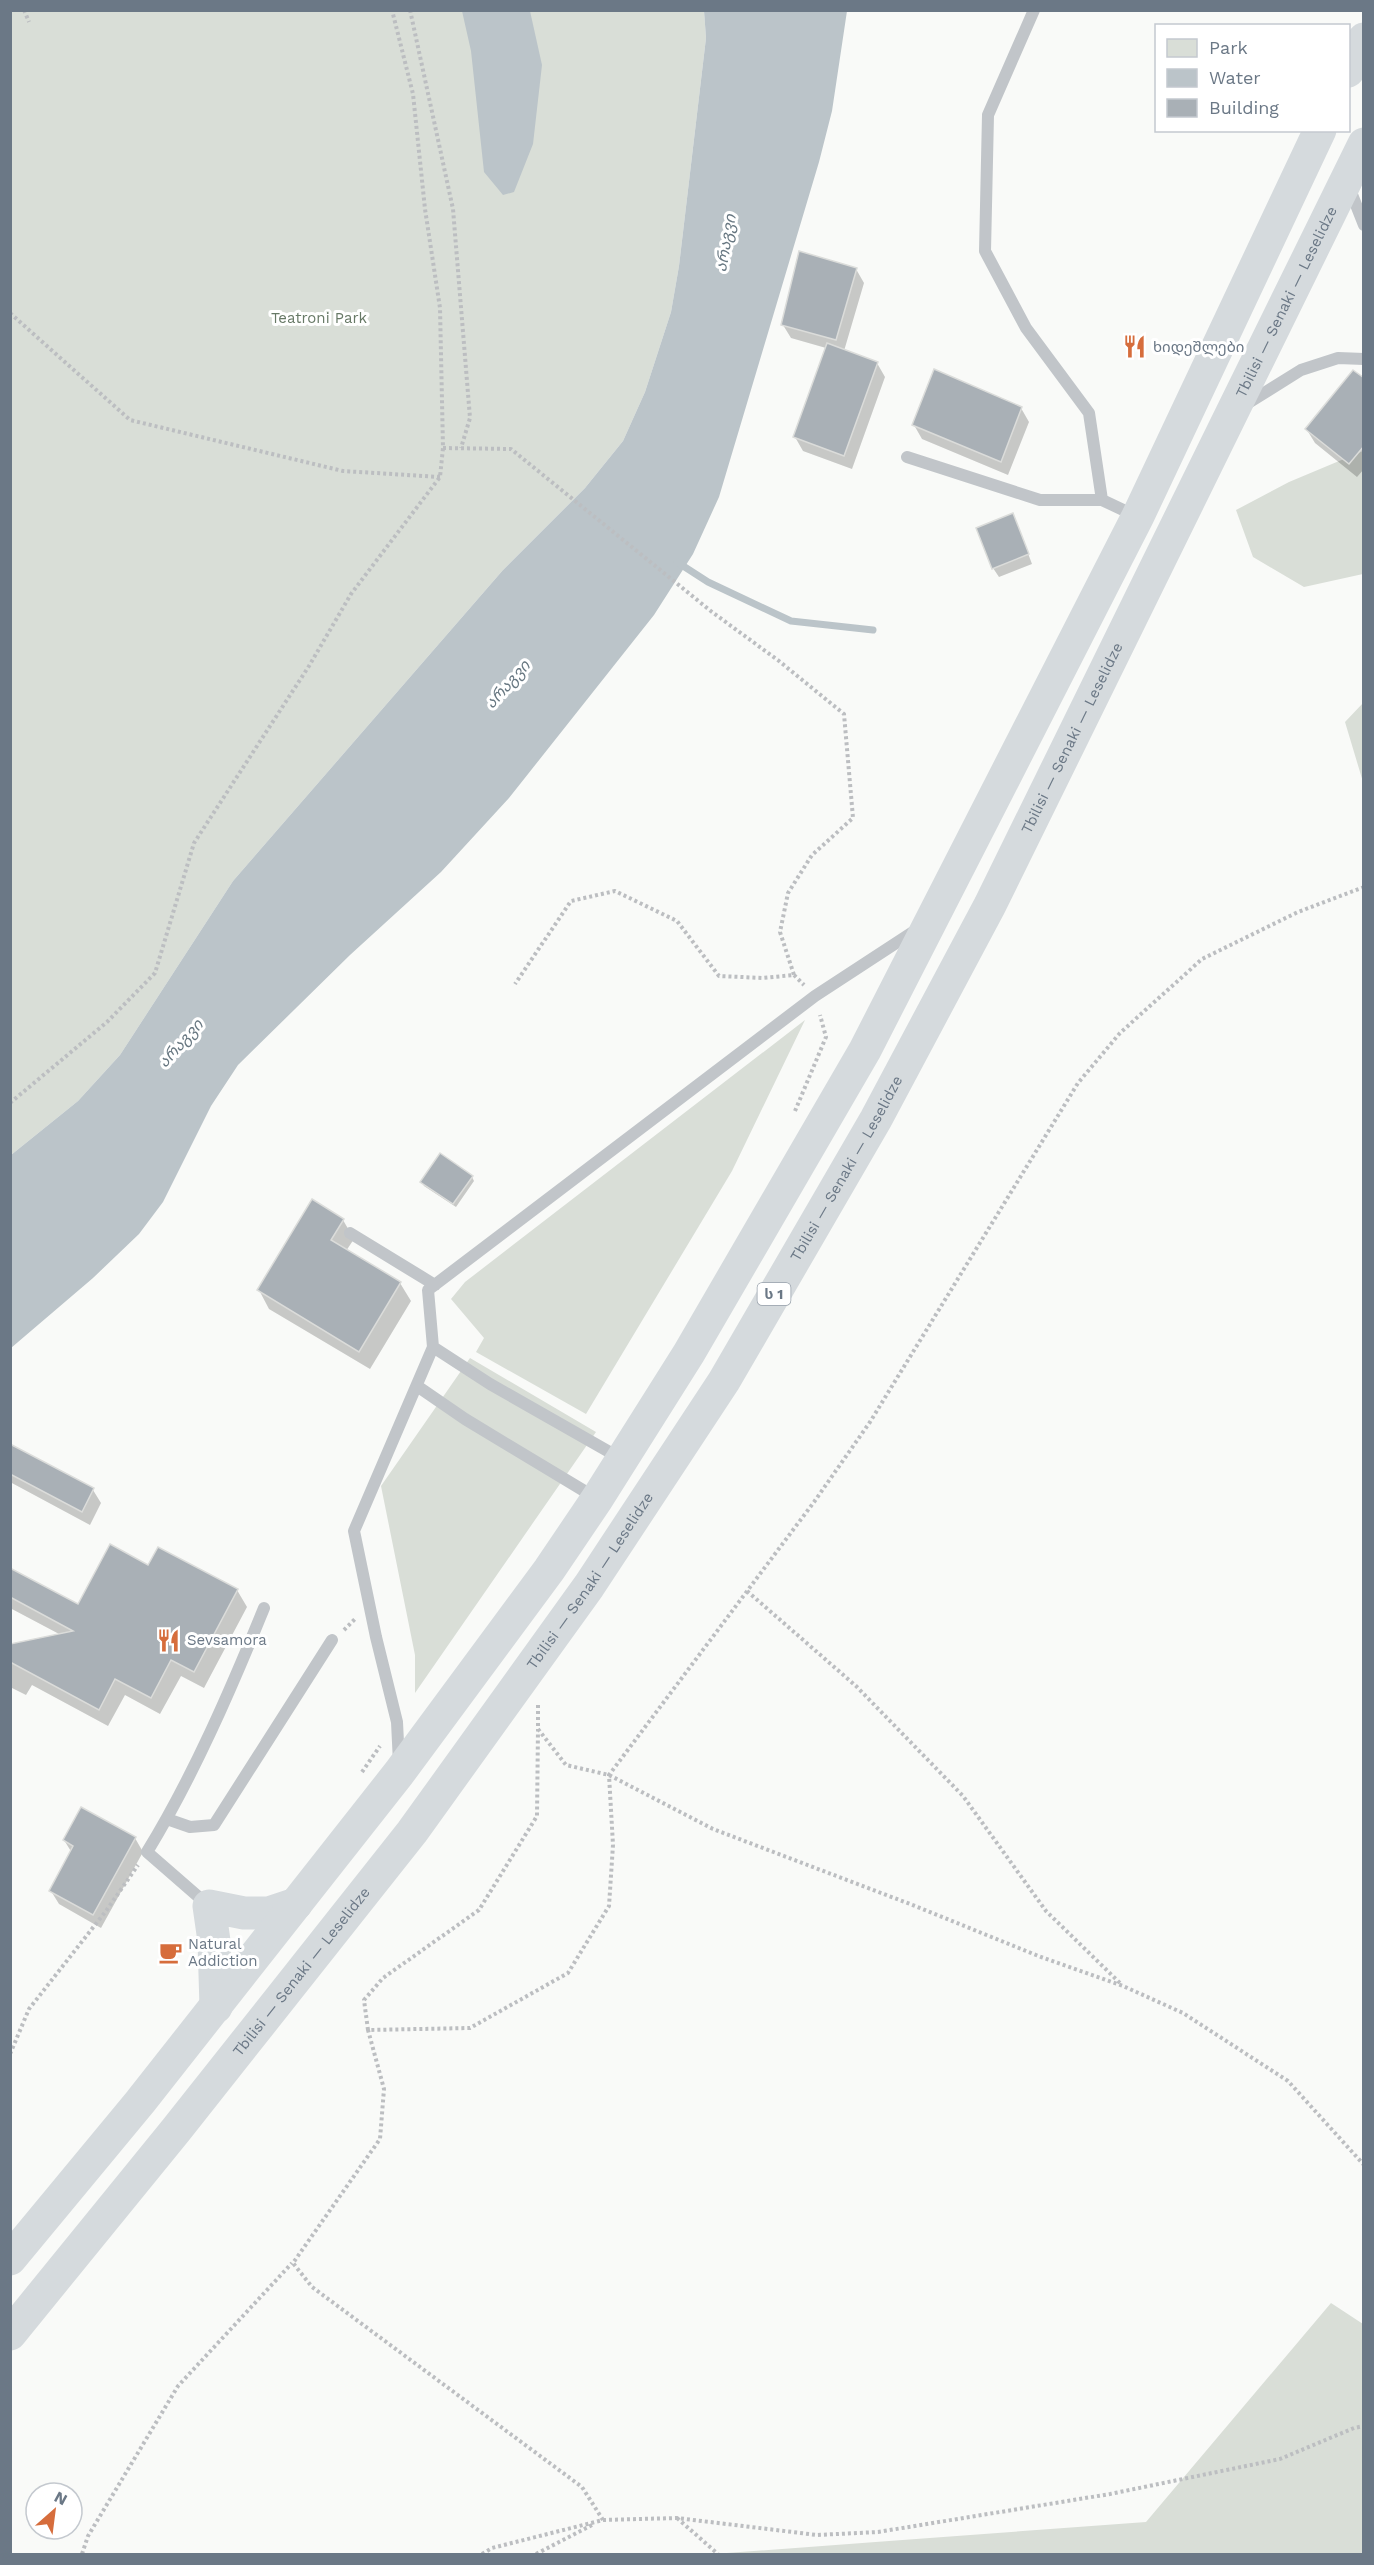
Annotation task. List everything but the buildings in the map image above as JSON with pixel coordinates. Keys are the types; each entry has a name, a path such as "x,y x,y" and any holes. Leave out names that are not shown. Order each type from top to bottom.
{"highway":[{"path":"1350,67 1364,39"},
{"path":"10,2259 216,2007 399,1773 549,1570 597,1499 689,1353 865,1050 1137,516 1319,132"},
{"name":"Tbilisi — Senaki — Leselidze","path":"10,2334 176,2130 412,1833 589,1586 723,1381 876,1119 990,905 1364,144"},
{"path":"216,2007 214,1941 209,1906 244,1913 269,1913 297,1904"}],"lane":[{"path":"1035,10 987,115 985,251 1026,328 1089,413 1102,500"},
{"path":"1346,180 1364,225"},
{"path":"1232,414 1301,370 1338,358 1364,359"},
{"path":"907,457 1040,500 1102,500 1137,516"},
{"path":"431,1287 815,996 930,921"},
{"path":"350,1233 431,1287"},
{"path":"399,1773 397,1722 354,1532 433,1347 431,1287"},
{"path":"433,1347 490,1384 622,1460"},
{"path":"417,1386 465,1419 597,1499"},
{"path":"209,1906 147,1852 168,1819 264,1608"},
{"path":"168,1819 190,1827 214,1826 332,1640"}],"path":[{"path":"24,10 29,22"},
{"path":"10,1103 107,1022 156,973 194,843 309,666 351,594 440,477 443,448 440,308 425,209 413,94 392,10"},
{"path":"410,10 453,209 470,418 461,448"},
{"path":"10,313 130,420 342,471 440,477"},
{"path":"443,448 511,449 712,612 779,661 844,714 853,818 812,855 788,893 780,932 794,975 763,978 719,976 677,921 615,891 571,901 516,984"},
{"path":"368,2030 470,2028 568,1973 609,1906 613,1845 609,1775 870,1422 1078,1083 1120,1033 1202,959 1298,912 1364,888"},
{"path":"792,1118 826,1037 815,996"},
{"path":"747,1591 856,1686 955,1788 1046,1911 1123,1986"},
{"path":"332,1640 369,1606"},
{"path":"82,2554 88,2536 178,2386 293,2263 380,2139 384,2089 368,2030 364,2000 383,1978 479,1910 537,1816 538,1697"},
{"path":"356,1779 397,1722"},
{"path":"538,1729 566,1766 609,1775 713,1829 910,1904 1041,1958 1123,1986 1183,2013 1288,2081 1364,2165"},
{"path":"10,2054 29,2009 106,1911 147,1852"},
{"path":"293,2263 312,2287 582,2487 603,2520"},
{"path":"482,2554 492,2548 603,2520 677,2518 817,2535 878,2532 1110,2494 1280,2458 1364,2426"},
{"path":"677,2518 718,2554"},
{"path":"536,2554 603,2520"}],"green space":[{"name":"Teatroni Park","path":"11,11 704,11 706,38 679,266 671,312 645,392 623,441 585,488 503,570 233,881 120,1055 78,1101 11,1155"},
{"path":"1363,451 1363,574 1304,587 1253,557 1236,510 1289,482"},
{"path":"1363,703 1363,782 1345,722"},
{"path":"805,1020 732,1171 586,1414 476,1352 484,1338 451,1299 465,1282"},
{"path":"470,1358 596,1432 415,1693 415,1655 381,1486"},
{"path":"1331,2303 1363,2324 1363,2554 713,2554 1146,2522"}],"water":[{"path":"462,11 530,11 542,65 533,144 514,192 503,195 484,172 471,51"},
{"name":"არაგვი","path":"704,11 847,11 832,111 819,162 719,497 693,554 654,615 509,798 441,872 350,955 238,1065 211,1106 163,1202 139,1234 93,1278 11,1348 11,1155 78,1101 120,1055 233,881 503,570 585,488 623,441 645,392 671,312 679,266 706,38"}],"waterway":[{"path":"677,562 708,582 791,621 873,630"}],"place":[{"name":"ხიდეშლები","path":"1135,347"},
{"name":"Sevsamora","path":"169,1640"},
{"name":"Natural Addiction","path":"170,1953"}]}
